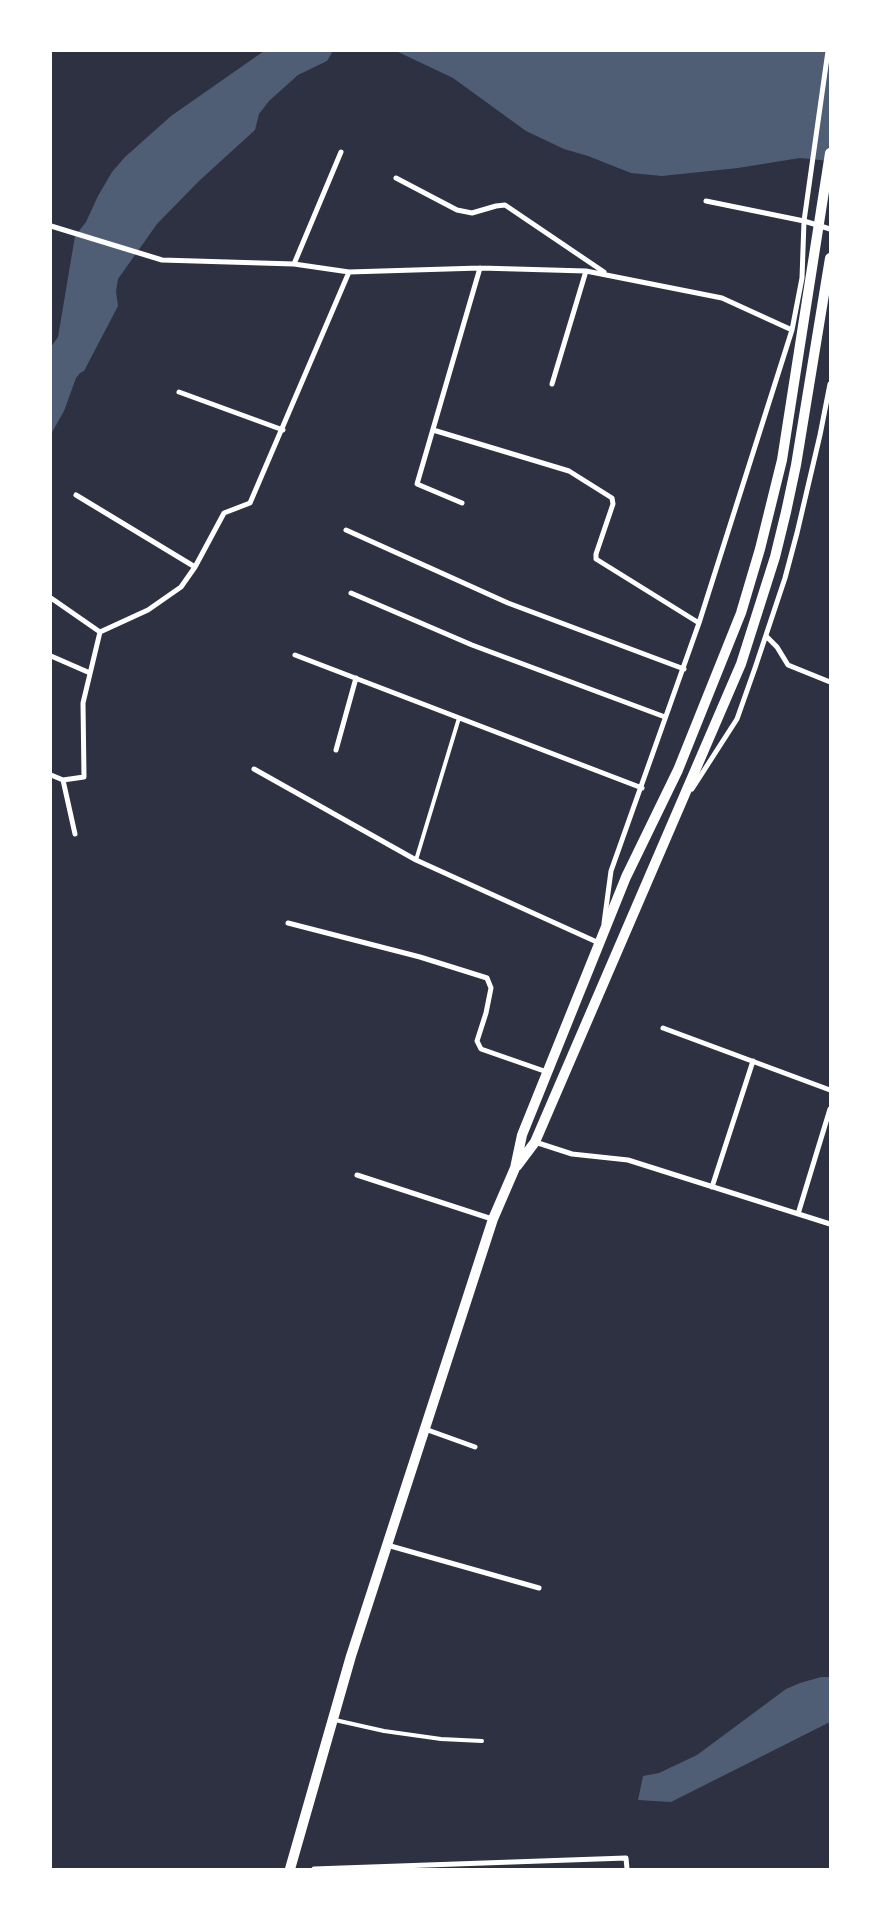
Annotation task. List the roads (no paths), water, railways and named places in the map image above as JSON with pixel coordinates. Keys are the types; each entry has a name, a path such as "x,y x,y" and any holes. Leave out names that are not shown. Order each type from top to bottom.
{"main road":[{"path":"290,1869 351,1656 391,1546 429,1430 493,1219 515,1168 522,1135 546,1072 601,944 626,877 678,770 741,613 760,549 782,460 830,153"},
{"path":"515,1168 535,1142 741,664 775,557 786,512 796,465 830,258"}],"street":[{"path":"254,769 416,860 601,944 611,872 642,788 665,717 684,669 792,330 802,278 804,221 828,51"},
{"path":"294,264 341,152"},
{"path":"396,178 457,210 472,213 505,205 606,274"},
{"path":"706,201 804,221 830,229"},
{"path":"51,226 162,260 294,264 349,272 480,268 586,270 722,298 792,330"},
{"path":"462,503 418,484 480,268"},
{"path":"552,384 586,270"},
{"path":"100,632 148,610 181,587 195,567 224,513 250,503 283,430 349,272"},
{"path":"682,804 737,719 785,578 808,492 830,384"},
{"path":"179,392 283,430"},
{"path":"433,430 569,471 612,498 613,504 596,559 699,623"},
{"path":"76,494 195,567"},
{"path":"346,530 508,603 684,669"},
{"path":"351,593 472,645 665,717"},
{"path":"51,598 100,632"},
{"path":"51,775 63,780 84,776 83,703 100,632"},
{"path":"766,636 777,648 788,665 830,682"},
{"path":"295,655 642,788"},
{"path":"51,656 90,673"},
{"path":"336,750 356,678"},
{"path":"63,780 75,834"},
{"path":"288,922 420,957 488,978 491,988 486,1013 477,1041 481,1049 546,1072"},
{"path":"664,1028 830,1090"},
{"path":"712,1187 753,1061"},
{"path":"798,1214 830,1109"},
{"path":"535,1142 572,1154 628,1160 830,1224"},
{"path":"357,1175 493,1219"},
{"path":"429,1430 475,1447"},
{"path":"391,1546 539,1588"},
{"path":"314,1869 626,1858 627,1869"}],"lane":[{"path":"416,860 460,718"},
{"path":"333,1720 384,1731 440,1739 482,1741"}],"water":[{"path":"264,51 333,51 327,61 298,75 269,101 259,114 255,130 199,181 157,224 118,279 116,291 118,306 84,371 76,378 64,411 51,434 51,347 58,337 75,236 86,222 112,172 125,157 171,116"},
{"path":"396,51 830,51 830,161 800,158 738,168 662,176 631,173 588,156 564,149 526,131 453,78"},
{"path":"821,1677 830,1677 830,1722 671,1802 638,1800 643,1776 659,1773 697,1755 786,1689"}]}
